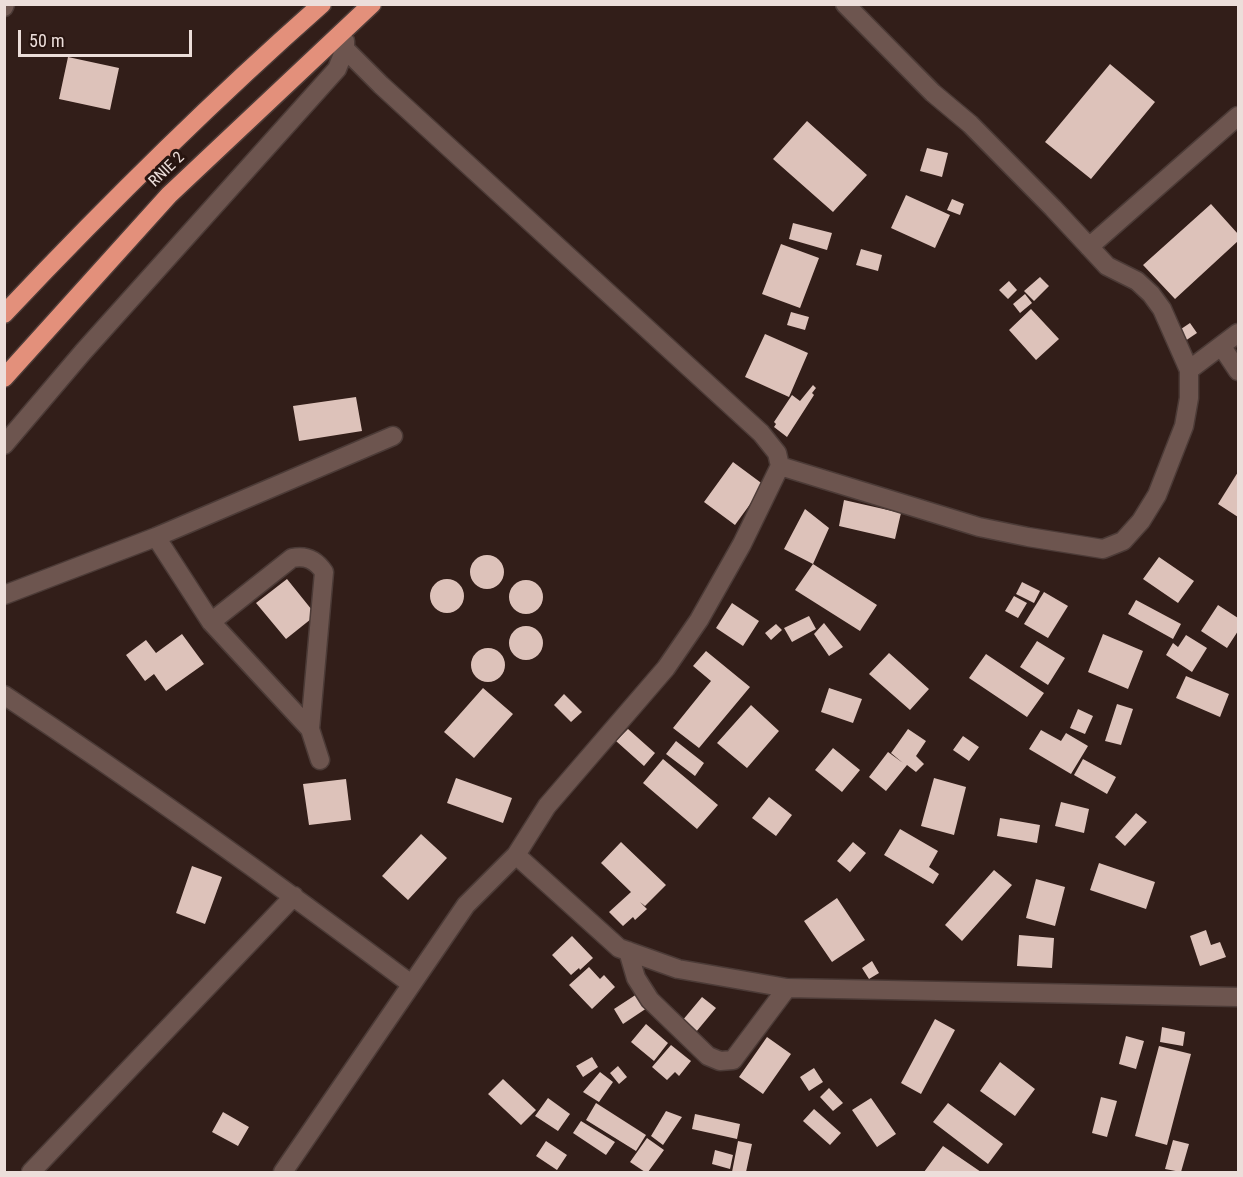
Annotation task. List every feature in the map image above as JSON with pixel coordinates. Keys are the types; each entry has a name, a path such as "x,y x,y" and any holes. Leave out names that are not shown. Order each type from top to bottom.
{"highway":[{"name":"RNIE 2","path":"4,314 214,103 322,4"},
{"name":"RNIE 2","path":"4,378 169,195 372,4"}],"street":[{"path":"780,466 979,527 1103,549 1123,541 1141,521 1157,495 1184,426 1189,398 1189,370 1162,309 1151,294 1137,281 1107,266 976,131 926,86 845,4"},
{"path":"4,445 83,352 337,69 345,49 344,30"},
{"path":"283,1173 466,904 516,855 547,806 666,668 699,620 742,544 780,466 777,453 761,433 381,85 345,49"},
{"path":"1089,247 1239,116"},
{"path":"1189,370 1239,333"},
{"path":"1222,347 1239,371"},
{"path":"4,595 156,537 393,436"},
{"path":"156,537 211,622 310,729"},
{"path":"211,622 292,558 300,556 318,564 324,572 310,729 320,760"},
{"path":"4,695 102,760 294,896 411,984"},
{"path":"516,855 620,948 678,969 787,988 1239,997"},
{"path":"31,1173 294,896"},
{"path":"628,951 636,978 650,1000 708,1056 720,1061 733,1060 787,988"}],"building":[{"path":"68,57 119,68 110,110 59,99"},
{"path":"1110,64 1155,102 1091,179 1045,142"},
{"path":"807,121 867,175 833,212 773,159"},
{"path":"927,148 948,153 942,177 920,171"},
{"path":"906,195 950,215 935,248 891,228"},
{"path":"952,199 964,204 960,215 947,210"},
{"path":"1211,204 1238,234 1238,241 1175,299 1143,265"},
{"path":"793,223 832,233 827,250 789,239"},
{"path":"781,244 819,258 800,308 762,294"},
{"path":"861,249 882,255 878,271 856,265"},
{"path":"1040,277 1049,286 1034,301 1024,291"},
{"path":"1009,281 1017,290 1008,299 999,290"},
{"path":"1025,294 1032,303 1020,313 1013,304"},
{"path":"1031,309 1059,339 1036,360 1009,330"},
{"path":"791,312 809,317 805,330 787,325"},
{"path":"1190,323 1197,333 1185,341 1178,331"},
{"path":"765,334 808,353 789,397 745,377"},
{"path":"813,385 816,388 812,393 814,395 787,437 774,427 776,424 774,422 792,395 800,401"},
{"path":"356,397 362,431 299,441 293,406"},
{"path":"733,462 764,485 735,525 704,502"},
{"path":"1238,472 1238,517 1218,504"},
{"path":"844,500 901,513 895,539 839,526"},
{"path":"805,509 829,528 813,564 784,549"},
{"path":"487,555 499,560 504,572 499,584 487,589 475,584 470,572 475,560"},
{"path":"1159,557 1194,581 1178,603 1143,579"},
{"path":"813,564 877,605 860,631 795,590"},
{"path":"287,579 316,615 286,639 256,603"},
{"path":"447,579 459,584 464,596 459,608 447,613 435,608 430,596 435,584"},
{"path":"526,580 538,585 543,597 538,609 526,614 514,609 509,597 514,585"},
{"path":"1022,582 1040,591 1034,603 1016,594"},
{"path":"1044,592 1068,606 1048,638 1024,624"},
{"path":"1014,596 1027,603 1018,618 1005,611"},
{"path":"1136,600 1181,624 1173,639 1128,614"},
{"path":"732,603 759,621 743,646 716,628"},
{"path":"1218,605 1238,618 1238,631 1227,648 1201,631"},
{"path":"809,616 816,629 792,642 784,628"},
{"path":"824,623 843,647 829,656 814,634"},
{"path":"776,624 782,630 771,640 765,633"},
{"path":"526,626 538,631 543,643 538,655 526,660 514,655 509,643 514,631"},
{"path":"182,634 204,664 166,691 154,674 145,681 126,655 146,640 156,653"},
{"path":"1103,634 1143,651 1128,689 1088,672"},
{"path":"1186,635 1207,648 1192,672 1166,655 1173,643 1178,647"},
{"path":"1037,641 1065,658 1048,685 1020,667"},
{"path":"488,648 500,653 505,665 500,677 488,682 476,677 471,665 476,653"},
{"path":"706,651 750,687 699,748 673,728 711,681 693,666"},
{"path":"889,653 929,689 910,710 869,674"},
{"path":"986,654 1044,693 1027,717 969,678"},
{"path":"1186,676 1229,694 1220,717 1176,698"},
{"path":"483,688 513,714 474,758 444,732"},
{"path":"829,688 862,699 853,723 821,712"},
{"path":"564,694 582,712 571,722 554,705"},
{"path":"1117,704 1133,709 1121,745 1105,741"},
{"path":"751,705 779,731 747,768 717,743"},
{"path":"1078,709 1093,716 1085,734 1070,728"},
{"path":"628,729 655,753 644,766 616,741"},
{"path":"908,729 926,741 916,756 924,764 916,772 907,765 886,791 869,777 888,752 903,763 891,753"},
{"path":"1041,730 1061,741 1066,733 1088,746 1071,774 1029,749"},
{"path":"963,736 979,747 969,761 953,750"},
{"path":"676,741 704,763 695,776 666,754"},
{"path":"833,748 860,770 842,792 815,770"},
{"path":"663,759 718,805 697,829 643,783"},
{"path":"1083,759 1116,777 1107,794 1074,775"},
{"path":"456,778 512,798 503,823 447,803"},
{"path":"934,778 966,787 954,835 921,826"},
{"path":"346,779 351,820 309,825 303,784"},
{"path":"769,797 792,815 776,836 752,818"},
{"path":"1061,802 1089,809 1084,833 1055,826"},
{"path":"1136,813 1147,822 1125,846 1115,837"},
{"path":"1000,818 1040,825 1037,843 997,836"},
{"path":"900,829 938,851 929,867 939,874 933,884 884,855"},
{"path":"421,834 447,858 408,900 382,876"},
{"path":"621,842 666,885 645,906 640,902 647,909 635,920 633,917 623,926 609,912 631,892 601,863"},
{"path":"853,842 866,853 850,872 837,861"},
{"path":"1099,863 1155,882 1146,909 1090,890"},
{"path":"192,866 222,877 205,924 176,913"},
{"path":"994,870 1012,885 962,941 945,925"},
{"path":"1036,879 1065,887 1055,926 1026,918"},
{"path":"837,898 865,940 832,962 804,921"},
{"path":"1206,930 1211,945 1220,942 1226,957 1200,966 1190,936"},
{"path":"1019,935 1054,938 1052,968 1017,966"},
{"path":"572,936 593,958 571,975 552,955"},
{"path":"872,961 879,973 869,979 862,968"},
{"path":"589,967 600,979 604,975 615,987 592,1009 569,985"},
{"path":"637,994 647,1008 623,1024 614,1009"},
{"path":"702,997 716,1008 696,1032 682,1021"},
{"path":"935,1019 955,1030 921,1094 901,1083"},
{"path":"646,1024 668,1043 654,1061 631,1042"},
{"path":"1162,1027 1185,1032 1183,1046 1160,1042"},
{"path":"1126,1036 1144,1041 1136,1069 1119,1064"},
{"path":"767,1037 791,1054 763,1094 739,1077"},
{"path":"671,1045 691,1061 679,1076 675,1072 667,1080 652,1067"},
{"path":"1159,1046 1191,1054 1167,1145 1135,1136"},
{"path":"592,1057 598,1067 583,1077 576,1066"},
{"path":"1000,1062 1035,1089 1015,1116 980,1091"},
{"path":"618,1066 627,1077 619,1084 610,1073"},
{"path":"814,1068 823,1082 809,1091 800,1077"},
{"path":"600,1072 613,1082 599,1102 583,1092"},
{"path":"503,1079 536,1110 521,1125 488,1094"},
{"path":"829,1088 843,1103 833,1111 820,1097"},
{"path":"1101,1097 1117,1101 1107,1137 1092,1133"},
{"path":"548,1098 570,1114 558,1131 535,1116"},
{"path":"871,1098 896,1134 877,1147 852,1110"},
{"path":"596,1103 646,1135 636,1151 586,1120"},
{"path":"948,1103 1003,1144 988,1164 933,1122"},
{"path":"814,1109 841,1133 830,1145 803,1121"},
{"path":"666,1111 682,1117 663,1145 651,1136"},
{"path":"223,1112 249,1127 238,1146 212,1132"},
{"path":"695,1114 740,1124 737,1139 692,1129"},
{"path":"581,1121 615,1142 606,1155 573,1133"},
{"path":"647,1138 664,1150 648,1172 645,1172 630,1162"},
{"path":"1173,1140 1189,1144 1181,1172 1165,1169"},
{"path":"546,1141 567,1155 557,1170 536,1156"},
{"path":"738,1141 752,1144 746,1172 732,1172"},
{"path":"943,1146 981,1172 924,1172"},
{"path":"715,1150 733,1155 730,1169 712,1164"}]}
